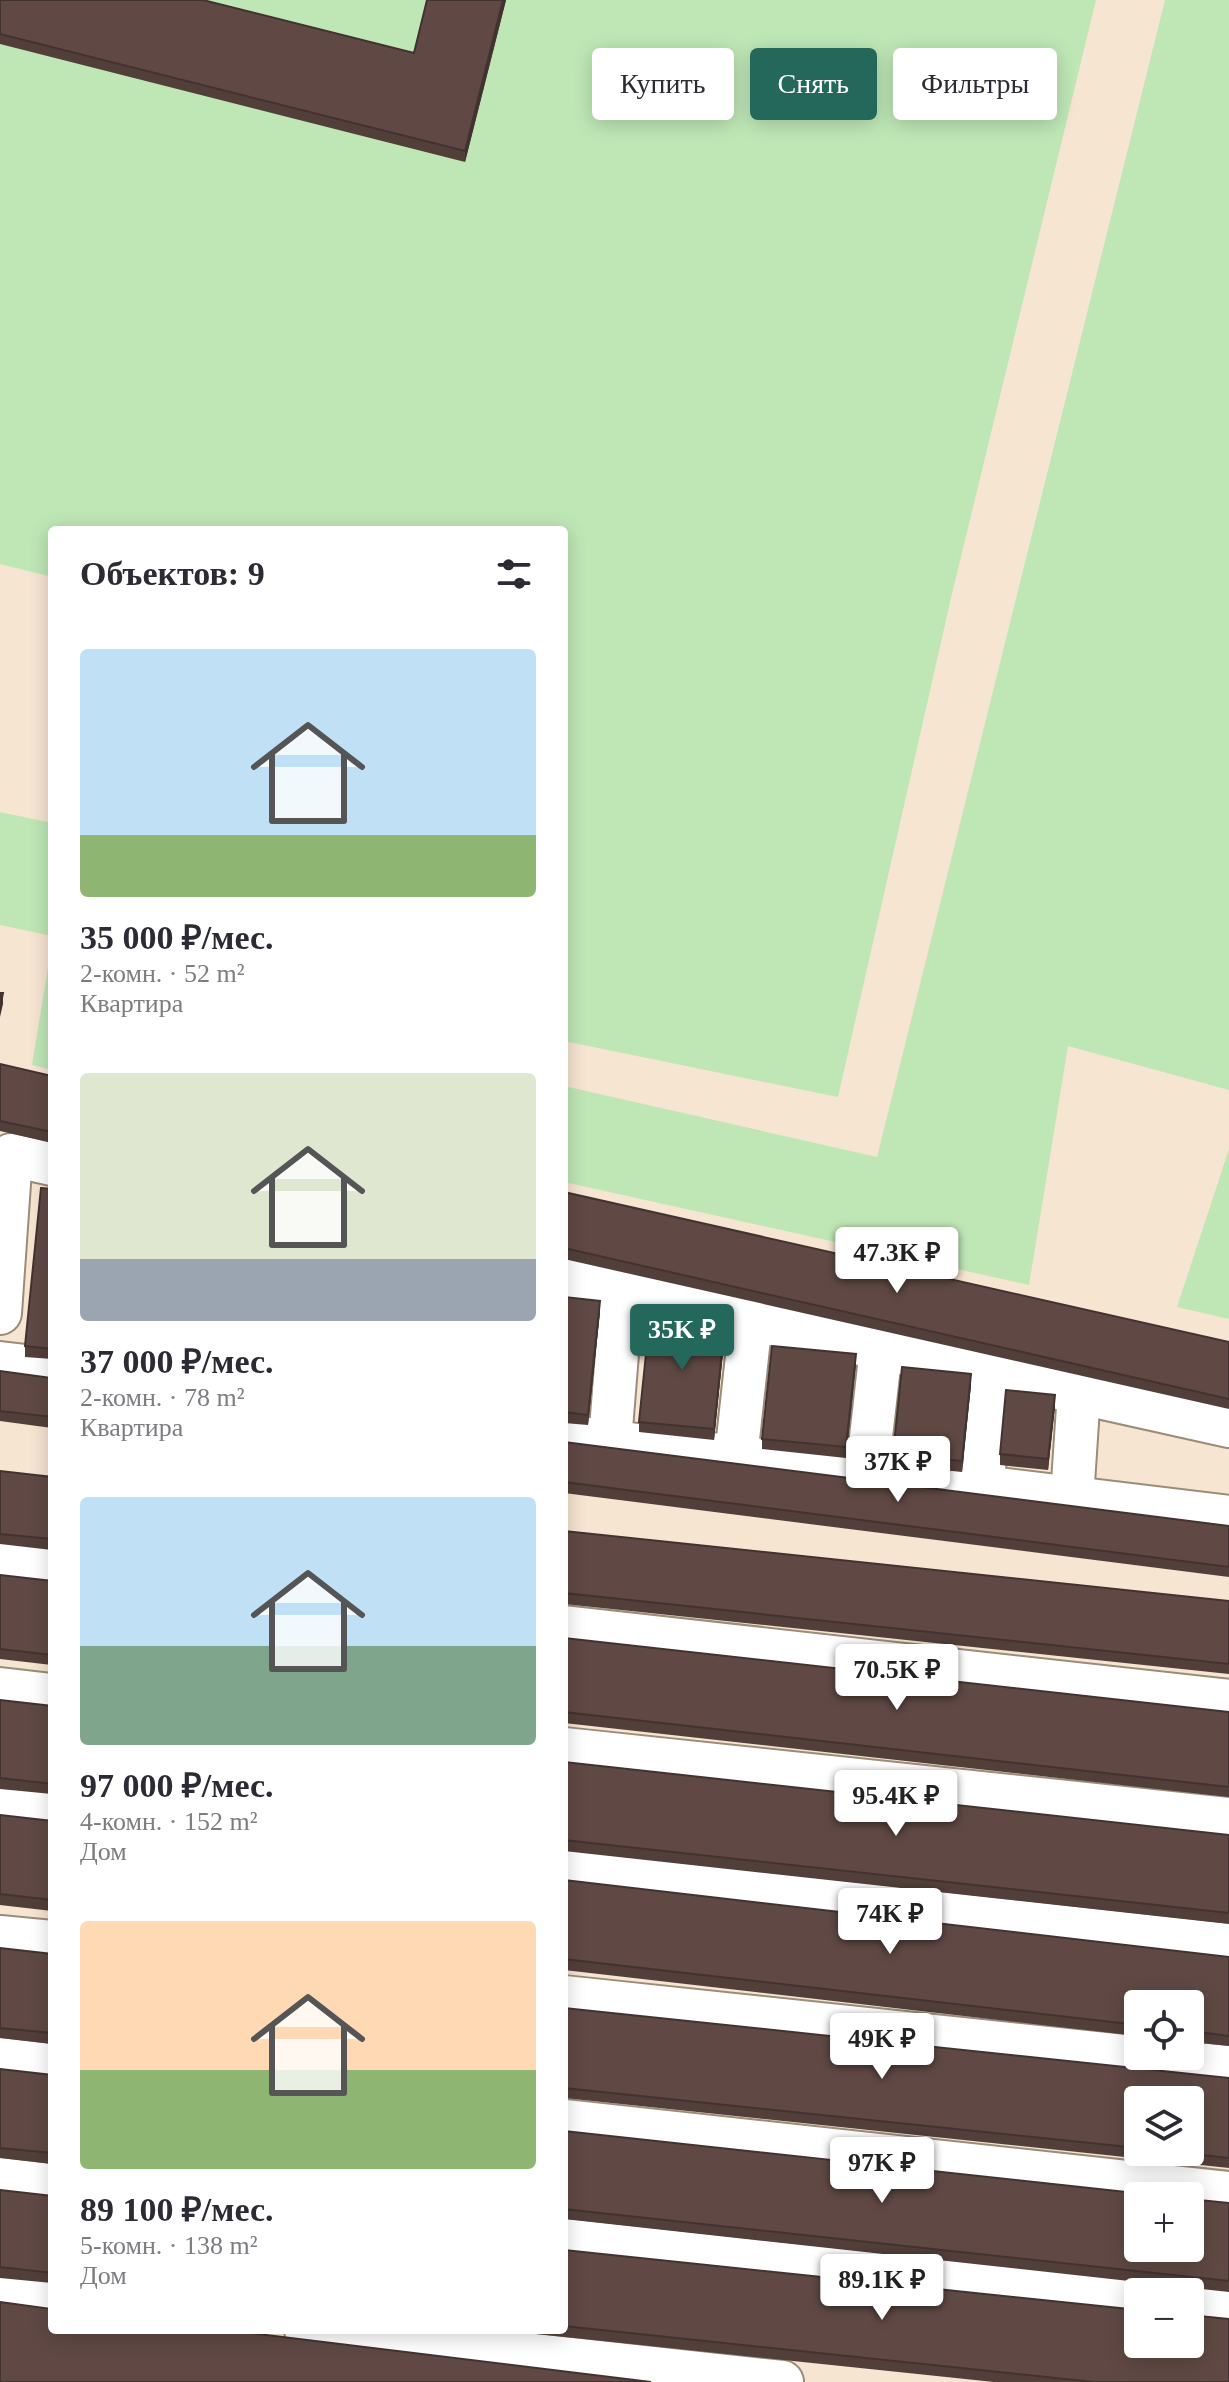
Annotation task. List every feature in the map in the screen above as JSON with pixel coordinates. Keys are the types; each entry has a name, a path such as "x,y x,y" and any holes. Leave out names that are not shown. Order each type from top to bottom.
{"lane":[{"path":"0,1313 11,1155 48,1163"},
{"path":"568,1279 1229,1426"},
{"path":"610,1441 622,1291"},
{"path":"736,1457 751,1320"},
{"path":"867,1472 881,1349"},
{"path":"0,1363 48,1369"},
{"path":"983,1487 990,1373"},
{"path":"1072,1498 1079,1392"},
{"path":"568,1436 1229,1517"},
{"path":"0,1564 48,1570"},
{"path":"568,1627 1229,1701"},
{"path":"0,1689 48,1695"},
{"path":"568,1749 1229,1819"},
{"path":"0,1808 48,1814"},
{"path":"568,1871 1229,1945"},
{"path":"0,1937 48,1942"},
{"path":"568,1997 1229,2067"},
{"path":"0,2059 48,2065"},
{"path":"568,2121 1229,2193"},
{"path":"0,2179 48,2185"},
{"path":"568,2240 1124,2300"},
{"path":"0,2297 48,2302"},
{"path":"1204,2309 1229,2312"},
{"path":"343,2334 782,2382"}],"green space":[{"path":"0,0 1096,0 951,598 838,1097 568,1042 568,526 48,526 48,576 0,564"},
{"path":"1165,0 1229,0 1229,1090 1068,1046 1029,1285 568,1183 568,1087 877,1157"},
{"path":"0,812 48,822 48,935 0,925"},
{"path":"48,968 48,1069 32,1065"},
{"path":"1229,1149 1229,1319 1177,1307"}],"building":[{"path":"0,0 203,0 414,53 427,0 503,0 465,151 0,34"},
{"path":"0,1064 48,1075 48,1131 0,1121"},
{"path":"41,1188 48,1189 48,1349 25,1346"},
{"path":"568,1193 1229,1342 1229,1399 568,1249"},
{"path":"568,1297 600,1301 588,1415 568,1412"},
{"path":"650,1315 725,1322 714,1429 639,1422"},
{"path":"772,1346 856,1354 846,1447 762,1439"},
{"path":"902,1367 971,1374 962,1461 893,1454"},
{"path":"0,1371 48,1377 48,1417 0,1411"},
{"path":"1006,1390 1055,1395 1048,1459 1000,1454"},
{"path":"568,1443 1229,1526 1229,1567 568,1483"},
{"path":"0,1471 48,1477 48,1539 0,1534"},
{"path":"568,1531 1229,1601 1229,1664 568,1593"},
{"path":"0,1575 48,1581 48,1655 0,1649"},
{"path":"568,1638 1229,1712 1229,1787 568,1712"},
{"path":"0,1700 48,1706 48,1784 0,1778"},
{"path":"568,1762 1229,1835 1229,1913 568,1840"},
{"path":"0,1815 48,1821 48,1900 0,1894"},
{"path":"568,1880 1229,1957 1229,2036 1204,2033 1204,1990 1124,1990 1124,2023 568,1959"},
{"path":"0,1948 48,1954 48,2033 0,2028"},
{"path":"568,2008 1124,2067 1124,2070 1229,2078 1229,2158 1204,2155 1204,2086 1124,2086 1124,2147 568,2088"},
{"path":"0,2069 48,2075 48,2153 0,2148"},
{"path":"568,2131 1124,2192 1124,2262 1204,2262 1204,2200 1229,2203 1229,2281 568,2209"},
{"path":"0,2190 48,2196 48,2273 0,2267"},
{"path":"568,2250 1124,2309 1124,2358 1204,2358 1204,2316 1229,2319 1229,2382 1094,2382 568,2326"},
{"path":"0,2302 48,2308 48,2334 259,2334 651,2382 0,2382"}]}
